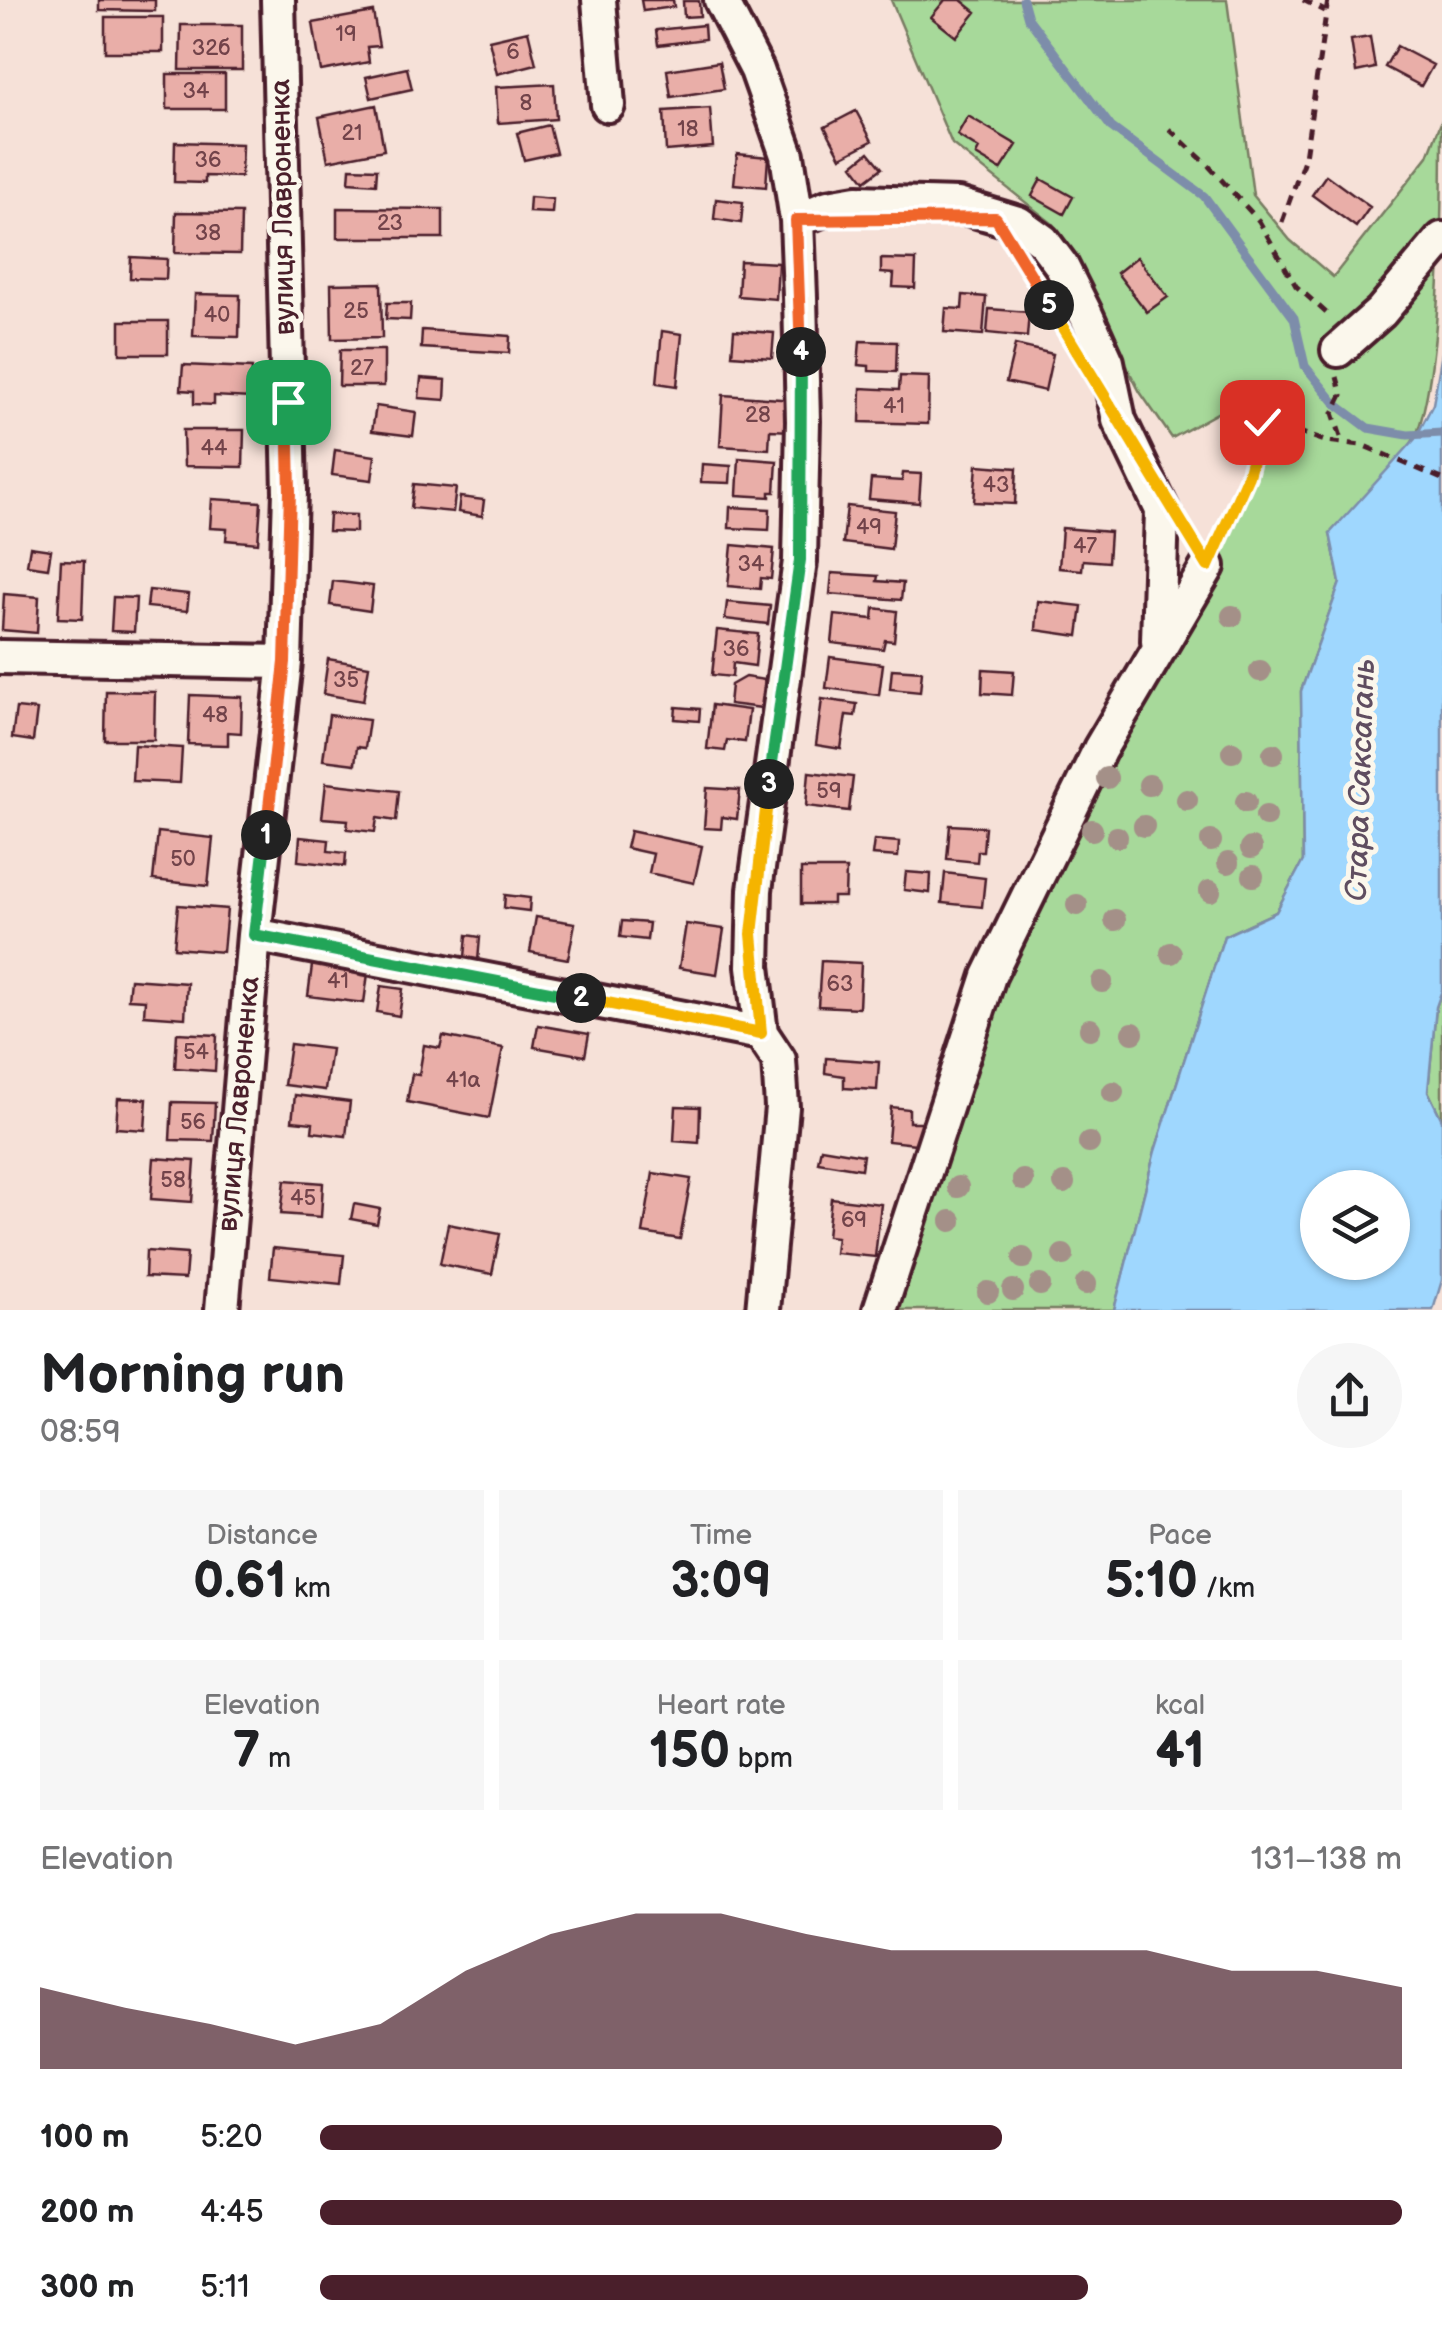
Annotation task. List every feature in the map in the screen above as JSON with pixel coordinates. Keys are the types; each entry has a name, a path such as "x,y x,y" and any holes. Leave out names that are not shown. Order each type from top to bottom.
{"street":[{"name":"вулиця Лавроненка","path":"222,1310 254,935 285,662 290,491 278,0"},
{"path":"599,0 608,106"},
{"path":"721,0 757,70 787,156 796,220 804,421 800,560 754,890 753,966 761,1033 779,1060 782,1107 763,1310"},
{"path":"796,220 828,206 857,202 958,205 1018,223 1043,241 1061,265 1086,315 1106,362 1119,420 1162,510 1158,648"},
{"path":"1338,350 1381,312 1442,240"},
{"path":"880,1310 989,976 1100,749 1208,566"},
{"path":"0,657 285,662"},
{"path":"254,935 761,1033"}],"path":[{"path":"1303,0 1325,11"},
{"path":"1282,222 1305,157 1328,0"},
{"path":"1169,129 1259,222 1296,286 1333,319 1338,350 1335,370 1342,395 1333,413 1344,443"},
{"path":"1208,566 1248,476 1262,422 1362,445 1442,479"}],"green space":[{"path":"891,0 1227,0 1253,195 1290,240 1333,277 1428,156 1442,120 1439,284 1425,406 1416,436 1407,449 1330,533 1340,583 1301,691 1303,861 1276,912 1224,936 1155,1151 1114,1310 880,1310 953,1081 1208,566 1248,476 1237,402 1172,438 1140,392 1053,224 952,144"},
{"path":"1442,990 1442,1120 1428,1091 1436,1007"}],"water":[{"name":"Стара Саксагань","path":"1442,353 1442,990 1436,1007 1428,1091 1442,1120 1442,1280 1433,1310 1114,1310 1155,1151 1224,936 1276,912 1303,861 1301,691 1340,583 1330,533 1415,439 1433,404"}],"building":[{"path":"99,0 155,0 155,11 99,10"},
{"path":"641,0 673,0 674,7 643,11"},
{"path":"945,0 961,0 976,12 956,37 931,17"},
{"path":"683,1 699,1 700,16 684,17"},
{"path":"373,12 379,46 367,47 369,62 321,71 313,23"},
{"path":"105,17 163,17 163,52 105,52"},
{"path":"181,25 242,25 242,70 180,70"},
{"path":"704,25 705,39 658,45 656,30"},
{"path":"528,31 536,64 497,74 489,40"},
{"path":"1370,37 1375,68 1356,72 1351,40"},
{"path":"1397,46 1433,65 1421,86 1385,67"},
{"path":"719,62 724,89 671,97 667,70"},
{"path":"407,68 412,89 371,98 366,77"},
{"path":"167,74 225,74 225,109 167,109"},
{"path":"554,84 556,119 498,123 496,87"},
{"path":"376,105 384,150 328,161 319,117"},
{"path":"710,108 713,147 666,151 664,111"},
{"path":"856,111 872,141 841,157 825,127"},
{"path":"968,116 1017,145 1001,170 976,155 979,149 957,135"},
{"path":"549,125 556,153 524,160 517,133"},
{"path":"175,142 242,144 241,177 205,176 205,183 174,182"},
{"path":"869,152 882,168 865,181 853,165"},
{"path":"737,154 768,157 766,187 734,184"},
{"path":"350,168 377,169 376,184 349,182"},
{"path":"1326,175 1370,207 1356,227 1312,195"},
{"path":"1041,179 1073,197 1064,214 1032,196"},
{"path":"530,197 553,199 552,213 529,212"},
{"path":"716,199 743,202 741,223 714,219"},
{"path":"337,208 443,209 443,238 337,238"},
{"path":"176,212 241,213 240,254 175,253"},
{"path":"131,257 167,259 166,279 130,278"},
{"path":"1137,257 1168,297 1147,312 1117,273"},
{"path":"881,259 916,260 915,288 893,287 894,274 881,273"},
{"path":"740,261 778,263 776,299 738,296"},
{"path":"381,283 382,338 332,339 331,284"},
{"path":"195,294 240,295 239,337 193,336"},
{"path":"963,295 986,297 983,335 944,332 946,308 962,309"},
{"path":"387,303 411,303 410,320 386,319"},
{"path":"989,309 1029,312 1027,337 987,333"},
{"path":"120,321 168,321 168,354 120,354"},
{"path":"422,330 510,336 509,353 421,348"},
{"path":"734,330 774,333 772,358 732,355"},
{"path":"662,331 682,334 677,386 657,383"},
{"path":"860,341 897,342 896,372 869,371 869,366 858,365"},
{"path":"1015,345 1053,354 1045,391 1006,382"},
{"path":"340,350 384,350 384,386 339,386"},
{"path":"183,365 252,368 251,398 214,396 214,405 194,404 194,391 181,390"},
{"path":"900,376 929,377 928,424 860,422 861,388 899,390"},
{"path":"421,378 446,380 445,400 419,398"},
{"path":"723,395 795,400 793,431 770,430 769,449 720,446"},
{"path":"376,406 416,412 413,436 372,431"},
{"path":"183,430 244,430 243,467 184,466"},
{"path":"335,450 375,456 372,480 332,475"},
{"path":"739,458 777,461 775,492 770,492 770,497 737,495"},
{"path":"702,464 731,466 730,483 701,482"},
{"path":"977,465 1017,468 1015,504 974,502"},
{"path":"903,473 921,474 919,503 869,499 871,479 902,481"},
{"path":"414,484 456,488 453,512 411,508"},
{"path":"460,497 484,500 482,516 458,512"},
{"path":"212,499 261,502 258,543 226,540 227,529 210,528"},
{"path":"847,506 895,511 891,549 843,543"},
{"path":"730,507 770,509 769,530 729,528"},
{"path":"329,514 356,515 356,532 328,531"},
{"path":"1062,528 1110,532 1108,562 1083,560 1082,570 1059,568"},
{"path":"732,545 774,549 771,579 761,578 760,589 728,586"},
{"path":"30,547 51,550 48,568 27,565"},
{"path":"61,560 84,561 82,619 58,618"},
{"path":"832,573 878,576 877,581 903,583 901,600 830,594"},
{"path":"333,581 373,586 370,611 330,605"},
{"path":"149,590 189,594 187,611 147,607"},
{"path":"4,594 39,597 37,633 2,630"},
{"path":"113,597 136,598 134,632 111,631"},
{"path":"1038,601 1082,606 1078,636 1036,630"},
{"path":"727,602 770,606 768,624 725,619"},
{"path":"874,608 897,611 894,641 885,640 883,649 832,643 835,615 873,619"},
{"path":"717,630 758,634 755,666 733,663 732,677 712,675"},
{"path":"830,657 883,664 879,695 826,688"},
{"path":"328,659 369,666 363,701 323,694"},
{"path":"892,669 922,671 920,692 890,689"},
{"path":"983,669 1014,671 1012,695 982,693"},
{"path":"745,677 765,680 762,708 729,704 731,685"},
{"path":"106,691 155,692 154,740 105,740"},
{"path":"190,695 242,697 241,733 228,732 228,745 188,744"},
{"path":"822,699 857,704 855,716 846,715 841,749 816,745"},
{"path":"712,705 749,710 745,742 727,740 725,751 707,749"},
{"path":"676,707 700,709 699,721 675,719"},
{"path":"16,708 37,710 33,741 12,738"},
{"path":"329,715 369,720 365,748 357,747 355,764 323,760"},
{"path":"134,745 182,748 180,783 132,781"},
{"path":"809,772 853,777 849,811 806,806"},
{"path":"326,783 399,791 396,821 377,818 375,832 347,829 348,820 322,818"},
{"path":"707,788 740,790 737,819 722,817 721,829 704,828"},
{"path":"950,825 985,827 983,851 978,851 977,862 947,859"},
{"path":"630,831 702,846 694,883 649,873 653,854 626,848"},
{"path":"158,832 213,838 208,886 153,880"},
{"path":"300,837 329,840 328,851 346,853 345,866 298,861"},
{"path":"874,840 899,842 898,857 872,855"},
{"path":"801,869 846,869 845,897 833,897 833,904 801,904"},
{"path":"906,872 931,874 930,893 904,890"},
{"path":"945,873 985,878 982,907 942,903"},
{"path":"505,895 530,898 529,911 504,908"},
{"path":"178,905 227,909 223,952 174,948"},
{"path":"536,917 575,923 568,959 530,952"},
{"path":"622,921 649,923 647,940 620,937"},
{"path":"686,924 724,929 717,974 679,968"},
{"path":"467,935 480,937 478,961 465,957"},
{"path":"313,958 369,966 364,1003 308,996"},
{"path":"821,961 861,963 859,1008 818,1006"},
{"path":"130,979 187,983 185,1018 144,1015 145,1000 128,999"},
{"path":"381,986 403,989 399,1016 377,1012"},
{"path":"538,1025 589,1034 585,1056 534,1047"},
{"path":"177,1033 217,1035 215,1071 175,1068"},
{"path":"443,1036 503,1048 489,1118 407,1102 412,1074 419,1075 424,1045 440,1048"},
{"path":"290,1044 331,1049 325,1090 284,1085"},
{"path":"826,1058 879,1062 877,1090 844,1088 844,1076 825,1073"},
{"path":"295,1095 350,1102 346,1136 312,1132 313,1123 292,1121"},
{"path":"118,1098 147,1099 145,1130 116,1128"},
{"path":"172,1102 215,1103 213,1141 170,1140"},
{"path":"676,1106 700,1107 699,1143 674,1141"},
{"path":"891,1107 909,1109 909,1122 926,1122 925,1145 888,1141"},
{"path":"821,1148 863,1155 861,1169 818,1162"},
{"path":"154,1158 195,1161 192,1202 151,1199"},
{"path":"653,1173 691,1179 680,1239 643,1233"},
{"path":"285,1180 323,1183 321,1217 281,1214"},
{"path":"831,1198 881,1204 875,1257 835,1253 837,1237 827,1236"},
{"path":"354,1204 380,1209 377,1224 351,1219"},
{"path":"448,1224 500,1234 492,1274 440,1264"},
{"path":"273,1248 344,1255 341,1284 270,1277"},
{"path":"146,1251 187,1254 185,1279 145,1277"}],"waterway":[{"path":"1023,0 1028,18 1111,127 1204,196 1294,318 1305,366 1336,404 1368,428 1408,435 1442,433"}],"route":[{"path":"288,402 290,491 285,662 254,935 761,1033 753,966 754,890 800,560 804,421 796,220 996,218 1208,566 1248,476 1262,422"}]}
